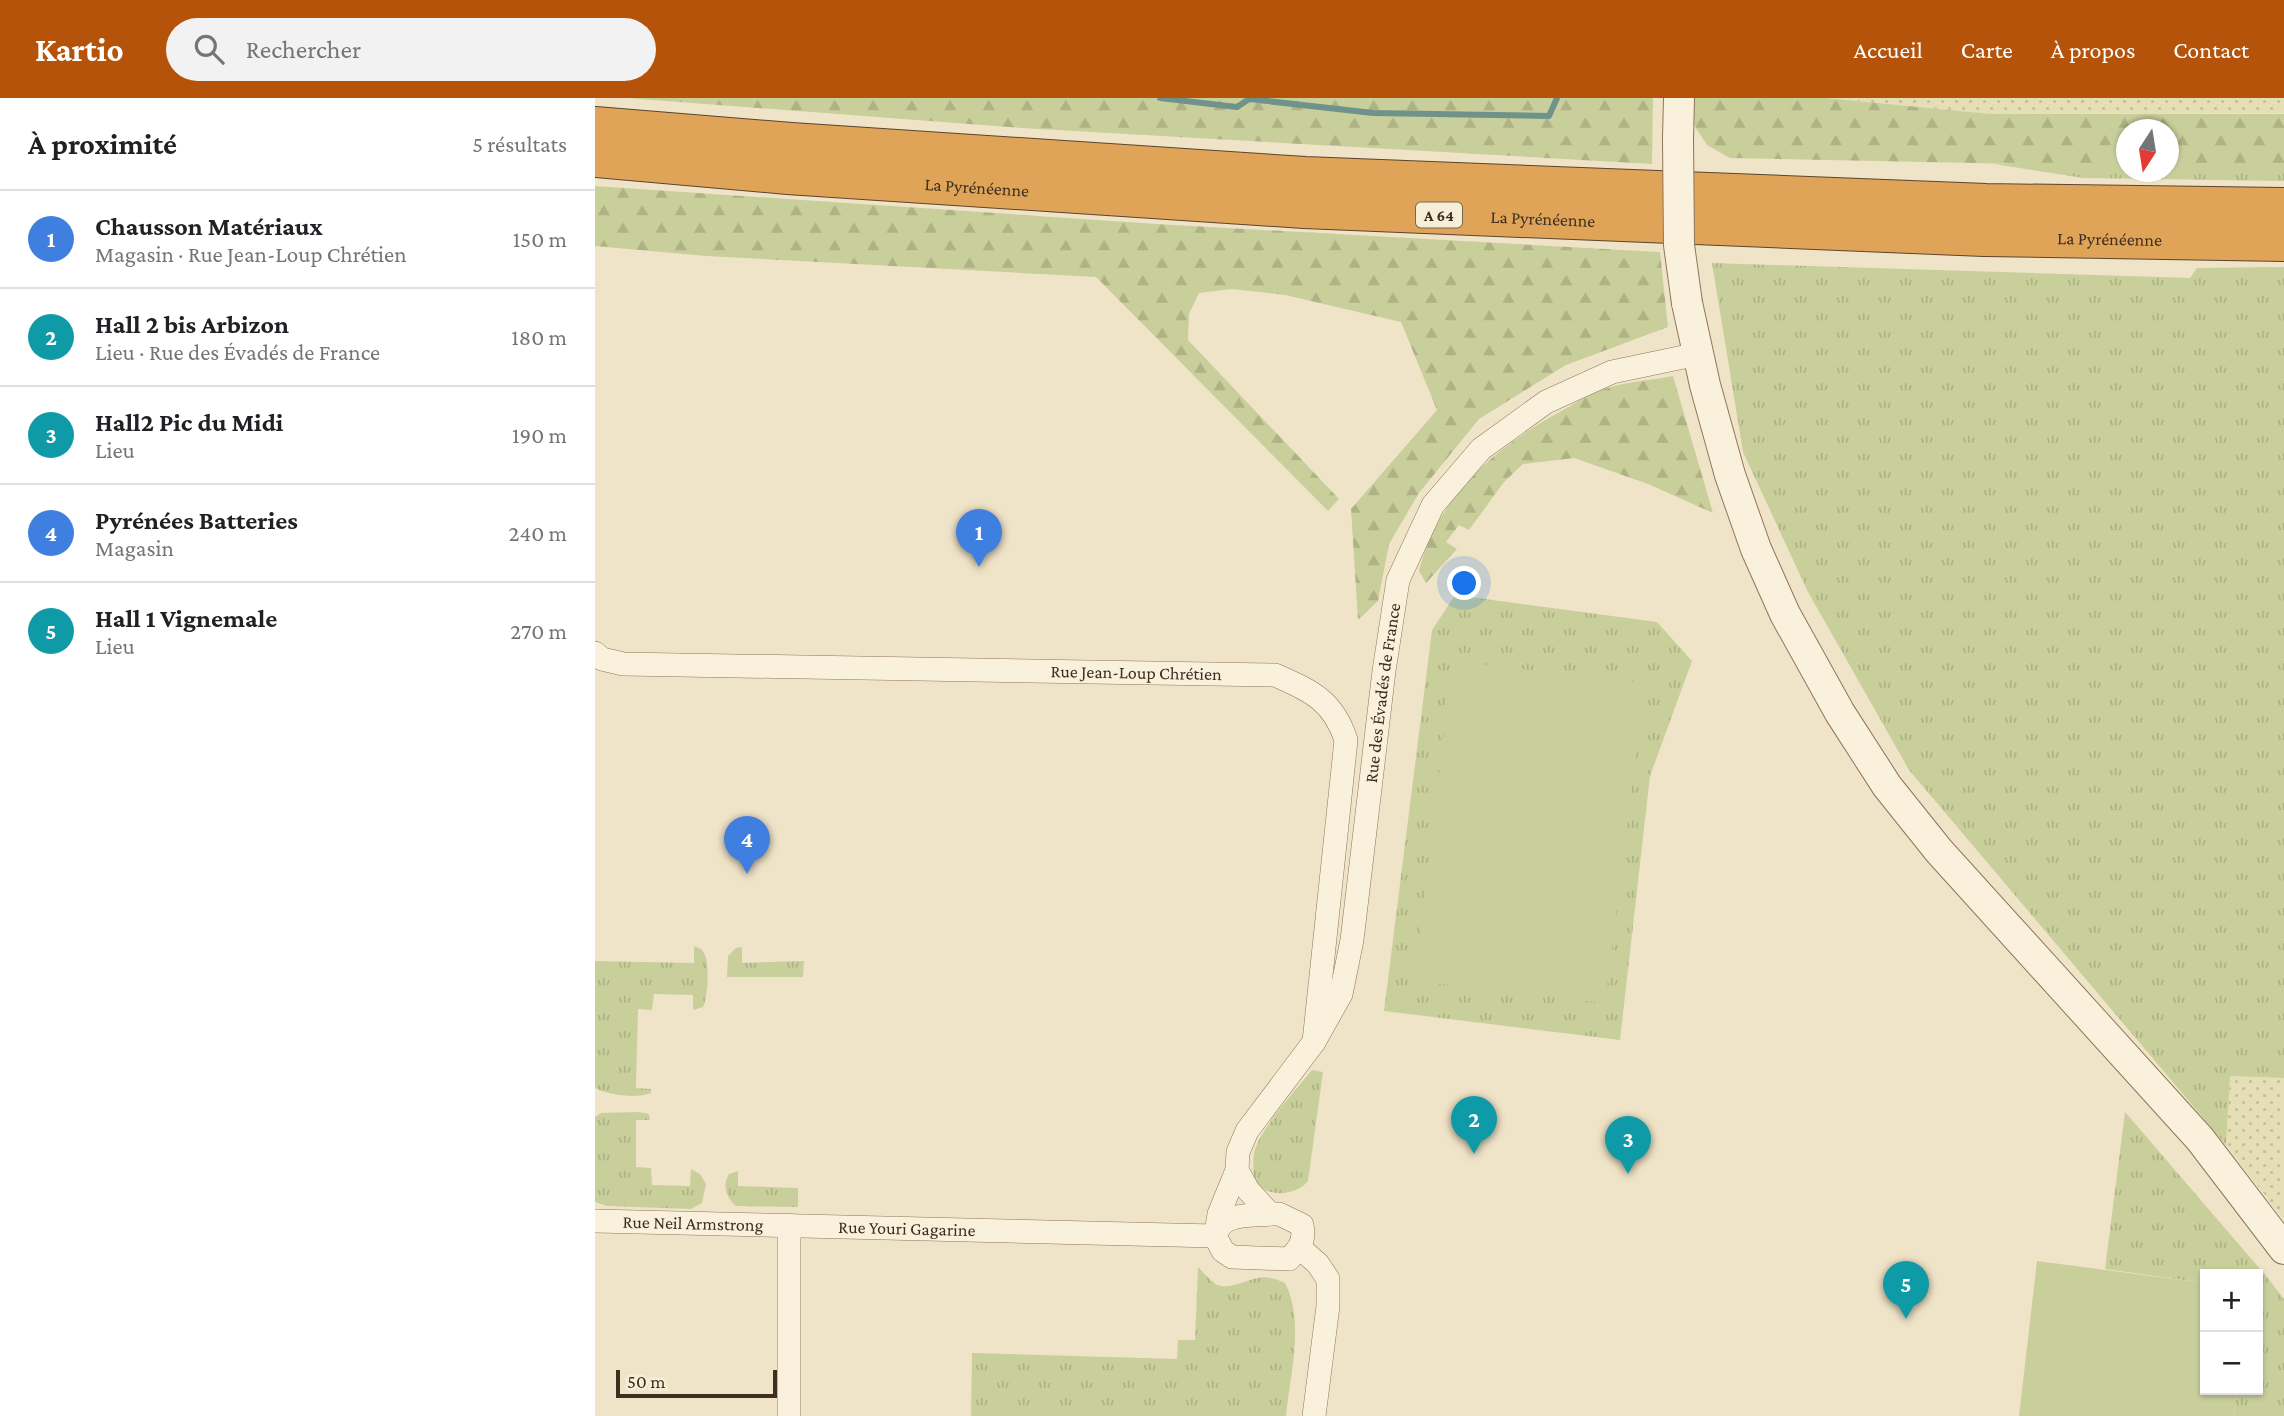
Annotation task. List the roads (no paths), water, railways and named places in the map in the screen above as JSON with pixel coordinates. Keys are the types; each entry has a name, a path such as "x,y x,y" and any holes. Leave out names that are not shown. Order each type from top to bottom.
{"highway":[{"name":"La Pyrénéenne","path":"595,126 804,143 1319,177 1986,203 2284,207"},
{"name":"La Pyrénéenne","path":"595,158 788,175 1304,209 1984,237 2284,242"}],"street":[{"path":"1679,98 1679,245 1687,303 1730,474 1761,559 1785,614 1812,665 1887,786 1939,851 2200,1139 2284,1249"},
{"name":"Rue des Évadés de France","path":"1216,1231 1219,1214 1237,1170 1238,1152 1247,1131 1314,1042 1341,994 1352,940 1398,580 1433,505 1481,449 1546,401 1612,372 1698,354"},
{"name":"Rue Jean-Loup Chrétien","path":"595,653 602,659 623,663 1275,675 1308,689 1332,709 1340,721 1346,740 1314,1042"},
{"path":"1237,1170 1248,1189 1271,1214"},
{"path":"1271,1214 1279,1214 1302,1225 1304,1235 1300,1248 1289,1259 1232,1257 1223,1251 1216,1231 1228,1218 1271,1214"},
{"name":"Rue Neil Armstrong","path":"595,1221 789,1224"},
{"path":"789,1224 789,1416"},
{"name":"Rue Youri Gagarine","path":"789,1224 1216,1231"},
{"path":"1300,1248 1318,1264 1328,1279 1328,1306 1314,1416"}],"waterway":[{"path":"1160,98 1237,107 1249,99 1373,113 1549,116 1557,98"}],"place":[{"name":"Chausson Matériaux","path":"979,567"},
{"name":"Pyrénées Batteries","path":"747,874"},
{"name":"Hall 2 bis Arbizon","path":"1474,1154"},
{"name":"Hall2 Pic du Midi","path":"1628,1174"},
{"name":"Hall 1 Vignemale","path":"1906,1319"}]}
